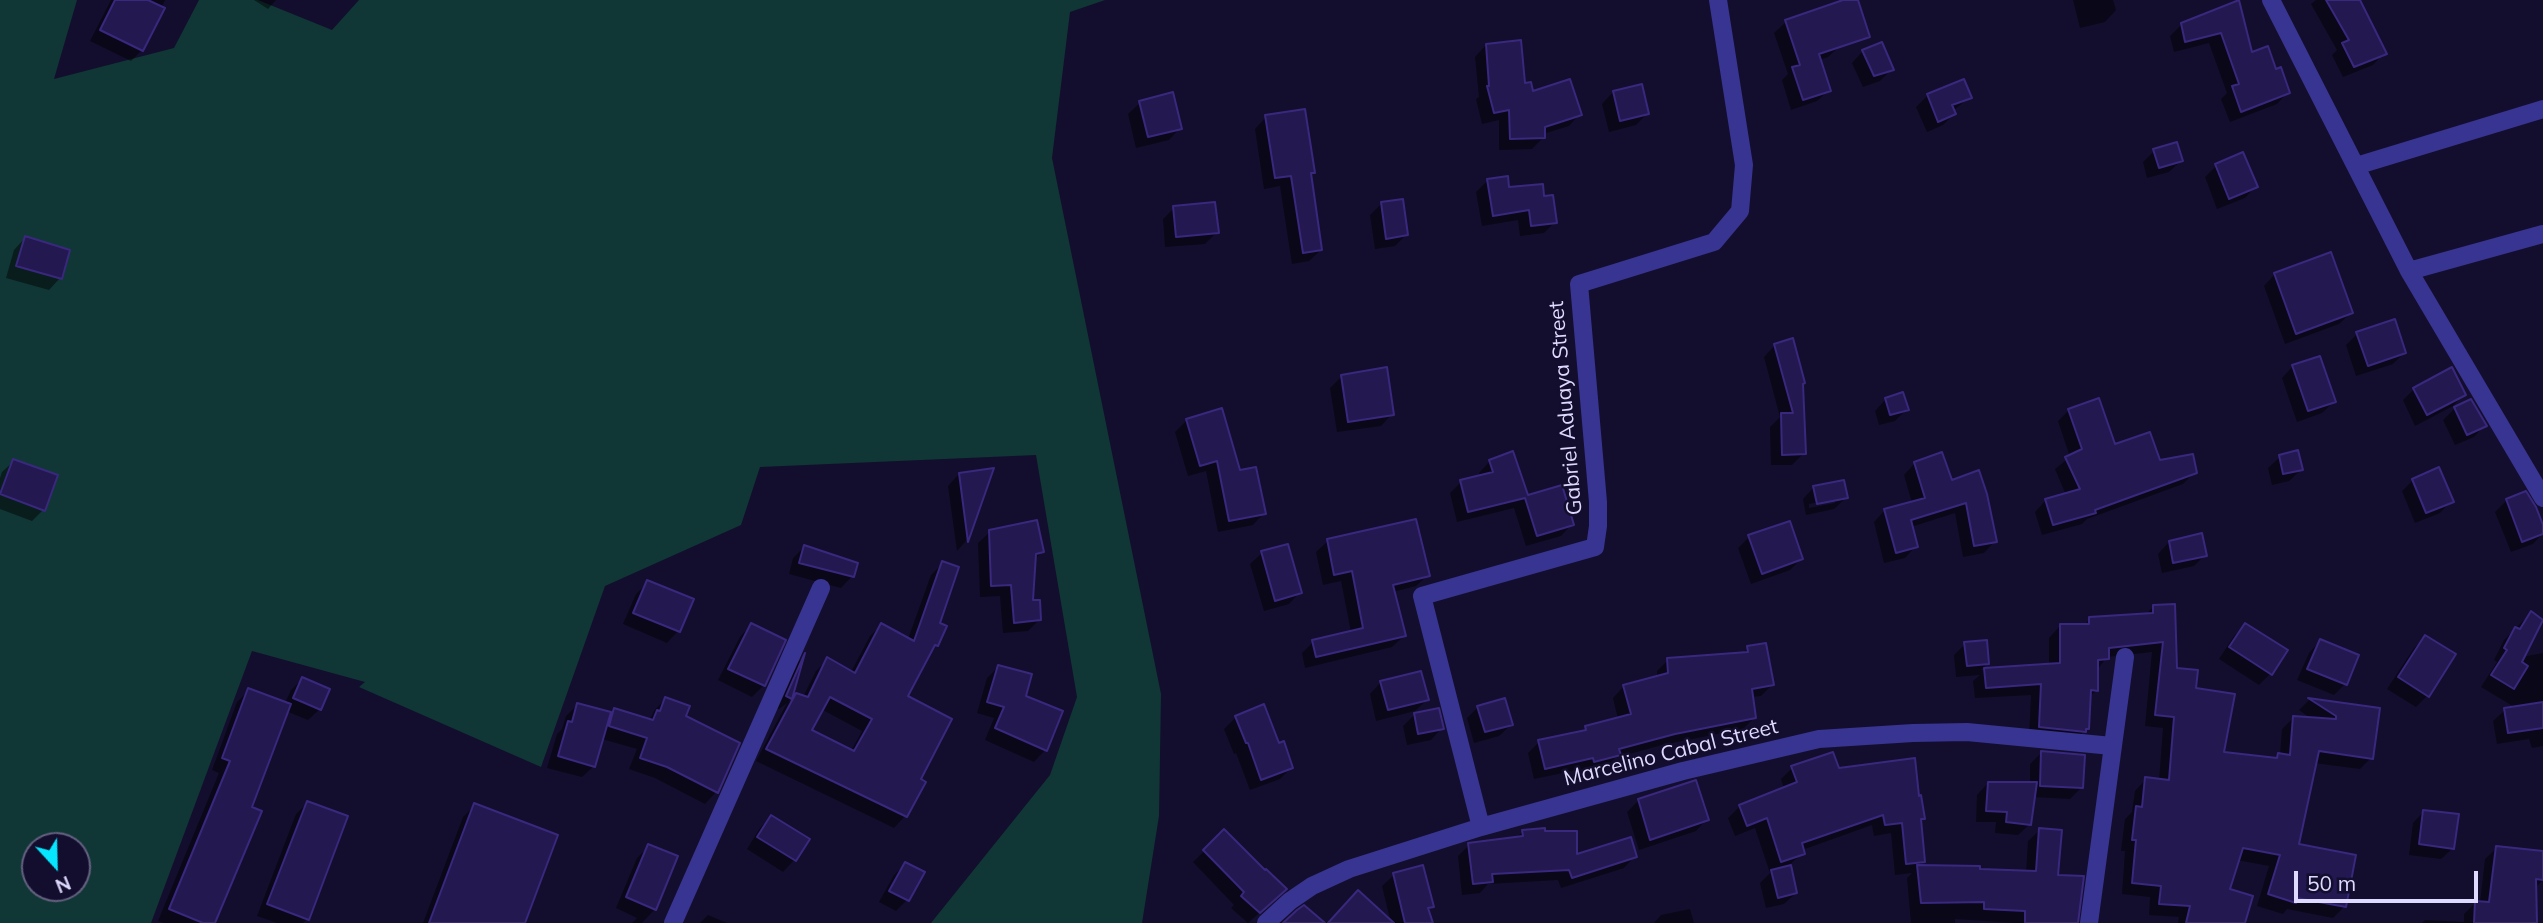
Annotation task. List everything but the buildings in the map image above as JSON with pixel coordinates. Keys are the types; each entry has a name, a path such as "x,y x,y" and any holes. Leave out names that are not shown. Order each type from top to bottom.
{"street":[{"name":"Gabriel Aduaya Street","path":"1481,827 1422,596 1595,547 1598,502 1579,284 1714,242 1740,211 1744,165 1718,0"},
{"path":"2271,0 2409,271 2543,498"},
{"path":"2356,166 2543,109"},
{"path":"2409,271 2543,234"},
{"path":"673,923 821,589"},
{"path":"2089,923 2125,657"},
{"name":"Marcelino Cabal Street","path":"1266,923 1290,901 1312,886 1349,869 1481,827 1684,771 1819,740 1967,732 2112,746"}],"green space":[{"path":"0,0 77,0 54,79 174,48 199,0 258,0 332,30 359,0 1105,0 1070,12 1052,158 1161,694 1159,816 1142,923 931,923 1050,775 1077,697 1036,455 760,467 741,525 605,586 541,767 359,687 365,682 252,651 151,923 0,923"}]}
